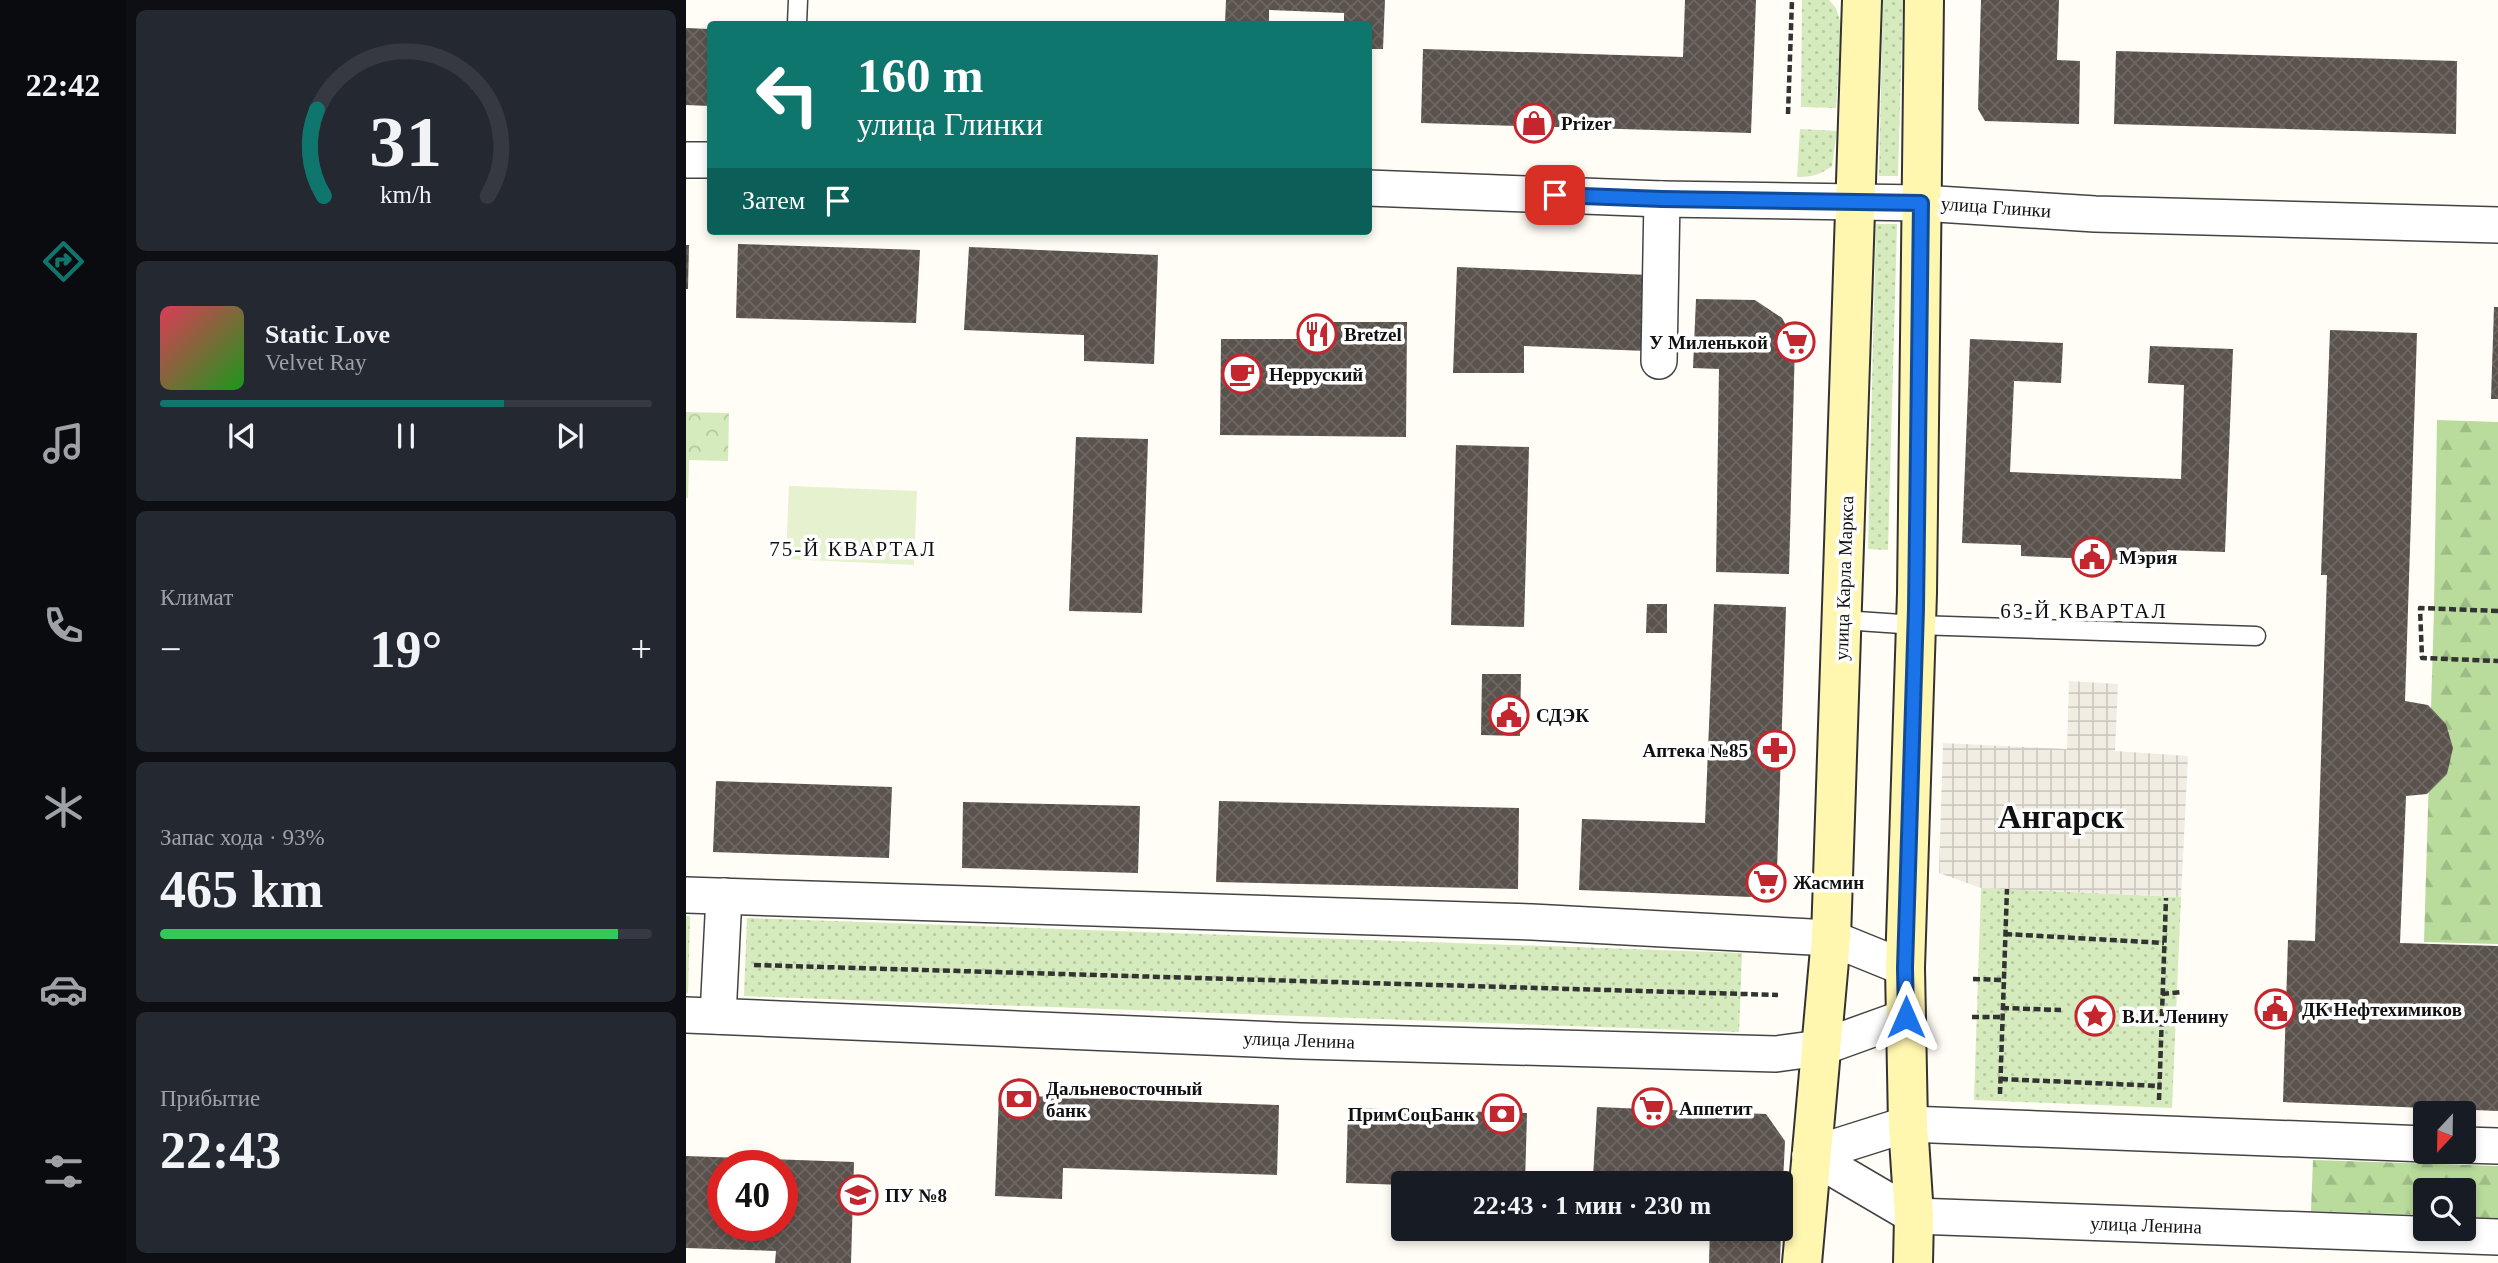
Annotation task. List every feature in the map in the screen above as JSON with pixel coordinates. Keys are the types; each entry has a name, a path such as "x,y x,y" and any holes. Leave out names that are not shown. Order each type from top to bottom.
{"street":[{"name":"улица Карла Маркса","path":"1802,1263 1831,938 1862,0"},
{"path":"1913,1263 1914,1216 1908,1124 1905,968 1916,625 1924,0"},
{"path":"686,160 707,160"},
{"name":"улица Глинки","path":"1372,188 1662,199 1921,203 2095,214 2498,225"},
{"path":"1659,361 1662,199"},
{"path":"686,895 1518,922 1831,938 1905,968"},
{"path":"702,1016 721,964 724,896"},
{"name":"улица Ленина","path":"702,1016 1465,1046 1776,1054 1820,1048 1906,1017"},
{"path":"1810,1155 1908,1124 2413,1143"},
{"path":"2476,1145 2498,1146"},
{"name":"улица Ленина","path":"1810,1155 1914,1216 2498,1237"}],"lane":[{"path":"797,0 797,21"},
{"path":"1843,620 1916,625 2256,636"}],"path":[{"path":"1788,114 1792,0"},
{"path":"2498,611 2420,608 2422,658 2498,661"},
{"path":"2000,1105 2007,889"},
{"path":"2158,1111 2166,898"},
{"path":"2005,934 2164,943"},
{"path":"721,964 1778,995"},
{"path":"1973,979 2004,980"},
{"path":"2162,994 2183,992"},
{"path":"2002,1007 2062,1010"},
{"path":"1972,1017 2003,1017"},
{"path":"2161,1024 2182,1023"},
{"path":"2001,1079 2160,1086"}],"green space":[{"path":"1802,0 1829,0 1836,8 1841,24 1836,108 1801,107"},
{"path":"1883,0 1903,0 1898,176 1879,176"},
{"path":"1800,129 1837,131 1832,166 1815,175 1797,177"},
{"path":"1876,224 1897,224 1888,550 1868,549"},
{"path":"686,412 729,413 728,461 689,460 688,498 686,498"},
{"path":"2437,420 2498,422 2498,944 2424,942"},
{"path":"789,486 917,491 914,565 786,559"},
{"path":"1981,888 2181,897 2172,1108 1974,1100"},
{"path":"686,916 690,916 688,993 686,993"},
{"path":"747,918 1742,953 1739,1032 744,996"},
{"path":"2313,1160 2498,1166 2498,1218 2476,1217 2476,1178 2413,1178 2413,1215 2311,1211"}],"shaded area":[{"path":"2069,681 2118,684 2115,751 2188,756 2181,897 1981,888 1939,873 1943,743 2067,749"}],"building":[{"path":"1226,0 1385,0 1383,49 1372,49 1372,21 1344,21 1344,13 1269,10 1269,21 1225,21"},
{"path":"1685,0 1756,0 1751,133 1421,123 1423,49 1683,57"},
{"path":"1981,0 2059,0 2057,60 2080,61 2079,124 1985,121 1978,109"},
{"path":"686,28 707,29 707,106 686,105"},
{"path":"2116,51 2457,61 2456,134 2114,124"},
{"path":"738,244 920,250 916,323 736,318"},
{"path":"686,245 689,245 688,289 686,289"},
{"path":"969,247 1158,255 1154,364 1084,361 1084,335 964,330"},
{"path":"1457,267 1649,275 1646,351 1524,346 1524,373 1453,373"},
{"path":"1696,299 1755,300 1782,318 1795,342 1789,574 1716,572 1719,369 1693,368"},
{"path":"2494,307 2498,307 2498,399 2491,399"},
{"path":"1315,322 1407,322 1406,437 1220,435 1221,339 1315,339"},
{"path":"2330,330 2417,333 2405,701 2428,705 2446,724 2453,748 2447,774 2427,794 2406,796 2400,943 2498,946 2498,1111 2476,1110 2476,1101 2413,1101 2413,1107 2283,1102 2288,940 2315,941 2327,575 2321,575"},
{"path":"1970,339 2063,343 2061,383 2014,381 2010,472 2181,479 2184,385 2148,383 2150,346 2233,349 2225,552 2167,550 2167,562 2021,556 2021,545 1962,543"},
{"path":"1076,437 1148,439 1142,613 1069,611"},
{"path":"1456,445 1529,447 1524,627 1451,625"},
{"path":"1647,604 1667,604 1667,633 1646,633"},
{"path":"1714,604 1786,607 1777,869 1751,897 1579,890 1582,819 1705,823"},
{"path":"1482,674 1521,674 1520,736 1481,735"},
{"path":"716,781 892,787 889,858 713,852"},
{"path":"1219,801 1519,808 1518,889 1216,882"},
{"path":"963,802 1140,806 1138,873 962,868"},
{"path":"999,1095 1279,1105 1277,1175 1063,1168 1062,1199 995,1196"},
{"path":"1597,1107 1766,1114 1785,1141 1784,1171 1593,1171"},
{"path":"1348,1108 1527,1113 1525,1171 1391,1171 1391,1185 1346,1183"},
{"path":"686,1156 707,1157 707,1241 798,1241 798,1160 854,1162 851,1263 775,1263 776,1251 686,1248"},
{"path":"1710,1241 1781,1241 1780,1263 1709,1263"}],"place":[{"name":"Prizer","path":"1534,123"},
{"name":"Bretzel","path":"1317,334"},
{"name":"У Миленькой","path":"1795,342"},
{"name":"Нерруский","path":"1242,374"},
{"name":"Мэрия","path":"2092,557"},
{"name":"СДЭК","path":"1509,715"},
{"name":"Аптека №85","path":"1775,750"},
{"name":"Жасмин","path":"1766,882"},
{"name":"ДК Нефтехимиков","path":"2275,1009"},
{"name":"В.И. Ленину","path":"2095,1016"},
{"name":"Дальневосточный банк","path":"1019,1099"},
{"name":"Аппетит","path":"1652,1108"},
{"name":"ПримСоцБанк","path":"1502,1114"},
{"name":"ПУ №8","path":"858,1195"}],"district":[{"name":"75-Й КВАРТАЛ","path":"853,549"},
{"name":"63-Й КВАРТАЛ","path":"2084,611"},
{"name":"Ангарск","path":"2061,817"}],"route":[{"path":"1555,195 1921,203 1916,609 1905,968 1906,1017"}]}
